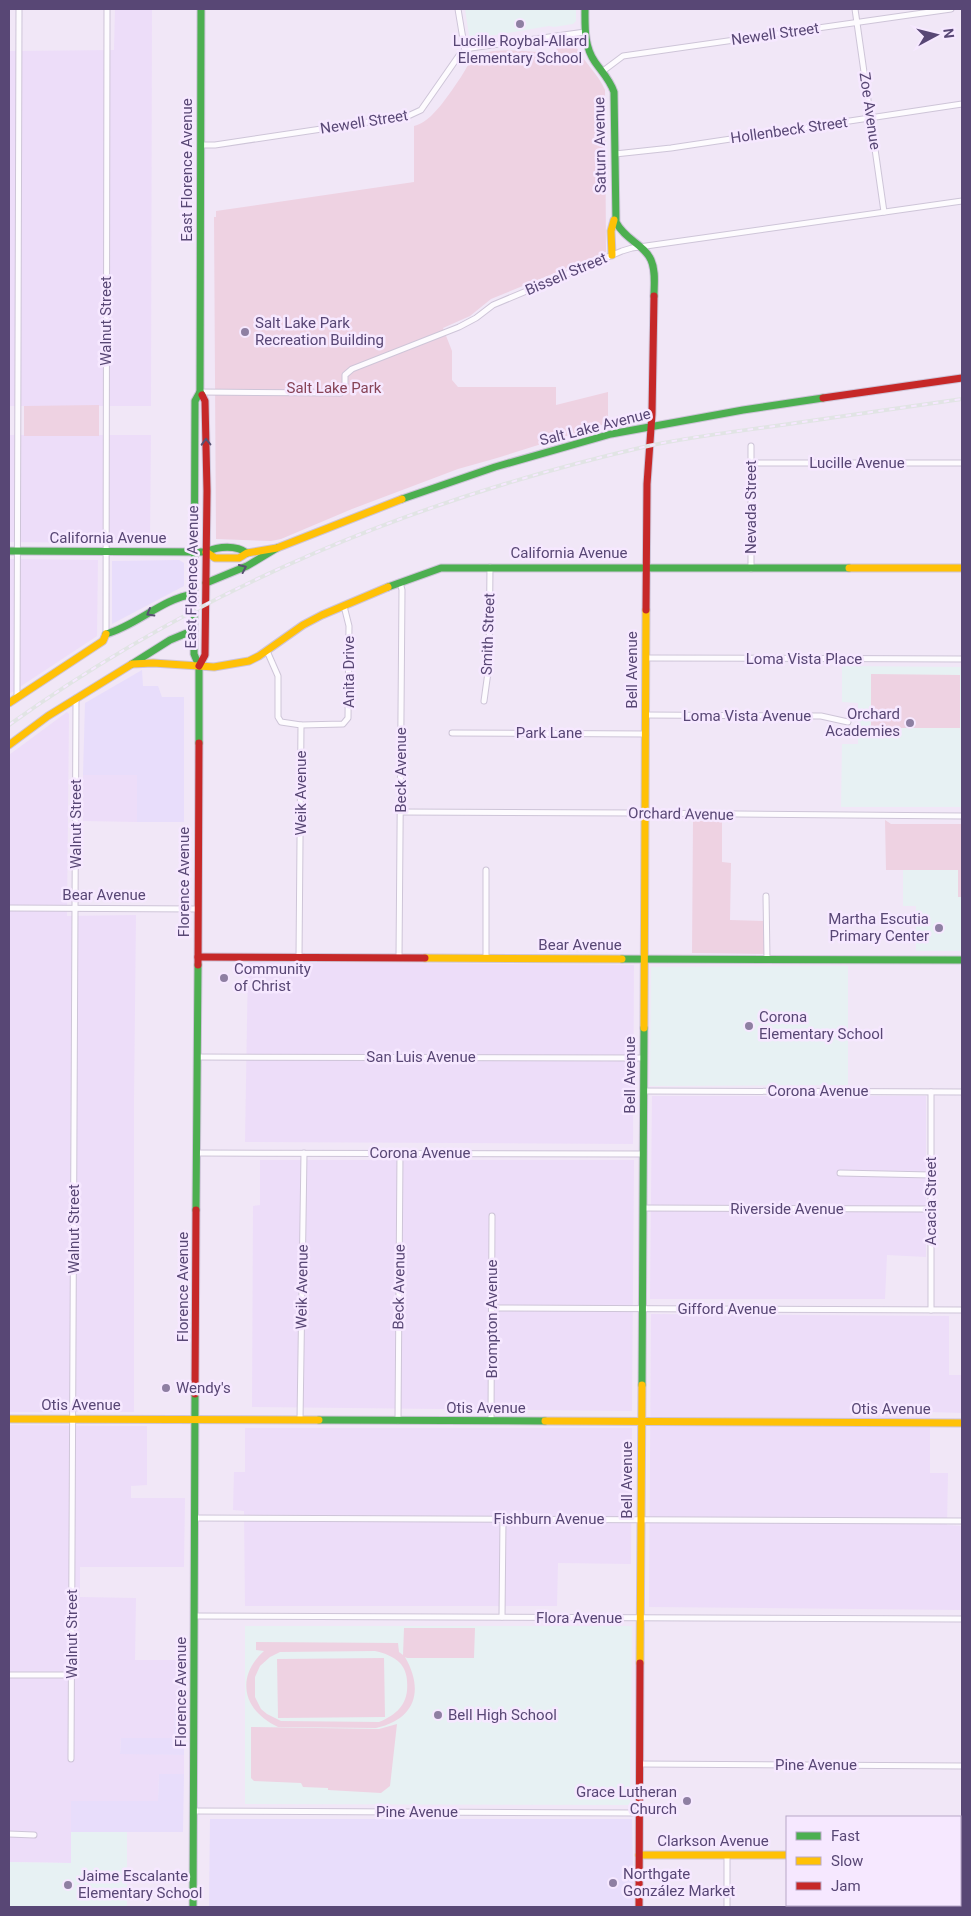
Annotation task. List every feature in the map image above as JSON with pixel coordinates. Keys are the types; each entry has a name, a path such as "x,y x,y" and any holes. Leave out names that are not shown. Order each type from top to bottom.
{"street":[{"path":"16,697 13,551 19,9"},
{"name":"Walnut Street","path":"106,634 107,9"},
{"name":"East Florence Avenue","path":"199,666 194,654 194,552 195,401 200,392 201,9"},
{"path":"458,9 464,51 471,48 585,32"},
{"name":"Saturn Avenue","path":"585,9 587,48 608,78 614,92 615,217 611,231 612,255"},
{"name":"Zoe Avenue","path":"855,9 884,212"},
{"name":"Newell Street","path":"603,71 622,56 951,9"},
{"name":"Newell Street","path":"201,145 367,123 416,114 422,110 460,54 464,51"},
{"name":"Hollenbeck Street","path":"615,154 671,148 962,104"},
{"name":"Bissell Street","path":"200,392 341,393 345,390 346,375 352,369 459,327 494,305 632,248 962,201"},
{"path":"615,217 620,232 641,248"},
{"name":"Bell Avenue","path":"639,1907 647,461 651,426 654,271 650,256 641,248"},
{"name":"Salt Lake Avenue","path":"206,552 215,548 240,548 247,553 277,548 368,510 461,478 579,442 651,426 744,410 962,378"},
{"name":"East Florence Avenue","path":"199,666 205,655 206,583 205,401 200,392"},
{"name":"Nevada Street","path":"751,446 751,568"},
{"name":"Lucille Avenue","path":"751,463 962,464"},
{"path":"206,583 247,566 277,548"},
{"name":"California Avenue","path":"13,551 206,552"},
{"name":"Smith Street","path":"484,701 489,665 490,567"},
{"name":"California Avenue","path":"199,666 214,667 249,661 322,615 400,582 441,568 962,568"},
{"name":"Beck Avenue","path":"399,958 402,590 400,582"},
{"path":"9,703 103,641 106,634 113,633 174,599 186,594 194,594"},
{"name":"Anita Drive","path":"301,725 343,724 348,718 349,626 344,606"},
{"path":"9,745 76,698 178,636 194,630"},
{"path":"267,651 278,676 278,717 285,724 301,725"},
{"name":"Loma Vista Place","path":"646,658 962,659"},
{"path":"132,664 153,663 199,666"},
{"name":"Florence Avenue","path":"194,1907 199,666"},
{"name":"Walnut Street","path":"71,1759 76,698"},
{"name":"Loma Vista Avenue","path":"646,715 821,716 848,722"},
{"name":"Weik Avenue","path":"300,957 301,725"},
{"name":"Park Lane","path":"452,733 646,734"},
{"name":"Orchard Avenue","path":"400,812 962,816"},
{"path":"486,870 486,958"},
{"path":"766,896 768,959"},
{"name":"Bear Avenue","path":"9,908 198,909"},
{"name":"Bear Avenue","path":"198,957 962,960"},
{"name":"San Luis Avenue","path":"197,1057 644,1058"},
{"name":"Corona Avenue","path":"644,1091 962,1092"},
{"name":"Acacia Street","path":"931,1092 931,1310"},
{"name":"Corona Avenue","path":"197,1153 643,1154"},
{"name":"Weik Avenue","path":"300,1420 304,1153"},
{"name":"Beck Avenue","path":"398,1421 400,1153"},
{"path":"840,1173 931,1175"},
{"name":"Riverside Avenue","path":"643,1208 931,1209"},
{"name":"Brompton Avenue","path":"492,1216 492,1421"},
{"name":"Gifford Avenue","path":"492,1308 962,1310"},
{"name":"Otis Avenue","path":"9,1419 962,1423"},
{"name":"Fishburn Avenue","path":"195,1518 962,1521"},
{"path":"502,1617 503,1519"},
{"name":"Flora Avenue","path":"195,1616 962,1619"},
{"path":"9,1675 72,1675"},
{"name":"Pine Avenue","path":"640,1764 962,1766"},
{"name":"Pine Avenue","path":"194,1811 639,1813"},
{"path":"9,1834 34,1834"},
{"name":"Clarkson Avenue","path":"639,1855 786,1855"},
{"path":"727,1907 728,1855"}],"shaded area":[{"path":"115,9 152,9 151,406 9,406 9,51 114,50"},
{"name":"Lucille Roybal-Allard Elementary School","path":"465,9 576,9 576,21 573,24 549,26 472,39 469,35"},
{"path":"9,435 151,435 150,541 113,540 99,541 99,543 9,542"},
{"path":"9,559 98,560 97,636 9,694"},
{"path":"179,560 184,563 184,586 112,624 112,561"},
{"name":"Orchard Academies","path":"842,666 962,667 962,807 841,807 842,744 858,744 858,703 842,702"},
{"path":"142,670 143,686 158,686 162,697 184,697 184,822 137,822 137,775 83,775 85,703"},
{"path":"67,712 69,714 67,916 136,915 134,1412 9,1412 9,755"},
{"path":"83,775 137,775 137,822 83,821"},
{"name":"Martha Escutia Primary Center","path":"903,870 958,870 958,897 962,897 962,951 916,951 916,906 903,906"},
{"path":"248,962 634,965 633,1144 245,1142"},
{"name":"Corona Elementary School","path":"848,966 848,1085 650,1086 651,967"},
{"path":"652,1096 926,1096 926,1257 887,1255 885,1299 650,1299"},
{"path":"260,1160 634,1160 632,1411 252,1407 253,1206 260,1205"},
{"path":"651,1314 949,1316 949,1375 962,1375 962,1413 930,1412 930,1473 948,1473 947,1525 962,1526 962,1610 649,1607"},
{"path":"9,1425 147,1426 147,1485 131,1486 131,1498 185,1498 184,1567 80,1567 80,1597 136,1598 135,1660 184,1660 184,1707 175,1707 174,1738 121,1738 120,1753 184,1755 184,1774 159,1774 158,1801 71,1801 71,1863 9,1862"},
{"path":"245,1428 632,1428 631,1564 558,1563 557,1606 245,1606 244,1511 233,1510 234,1472 245,1472"},
{"name":"Bell High School","path":"245,1626 632,1626 630,1805 245,1804"},
{"path":"175,1707 184,1707 184,1755 120,1754 121,1738 174,1738"},
{"path":"159,1774 184,1774 183,1832 71,1832 71,1801 158,1801"},
{"path":"210,1819 632,1819 634,1907 209,1907"},
{"name":"Jaime Escalante Elementary School","path":"71,1832 127,1832 127,1907 9,1907 9,1862 71,1863"}],"green space":[{"name":"Salt Lake Park","path":"556,44 575,44 605,90 606,252 491,299 470,316 443,328 452,351 452,380 458,387 556,387 556,405 608,392 608,423 458,469 352,509 281,539 271,541 216,539 214,217 216,217 216,211 414,182 414,126 421,124 434,113 474,58 481,54 498,50 557,53"},
{"path":"99,405 99,436 24,436 24,406"},
{"path":"871,674 960,675 960,728 871,728"},
{"path":"885,820 891,824 962,824 962,897 958,897 958,870 886,870"},
{"path":"693,821 722,821 722,862 731,863 730,920 765,921 765,954 692,953"},
{"path":"404,1628 475,1628 474,1658 405,1657 414,1681 415,1692 413,1702 400,1718 390,1724 376,1728 278,1727 257,1712 247,1693 246,1682 249,1672 255,1661 264,1651 256,1650 256,1642 398,1643 399,1652 403,1655","holes":["375,1651 391,1657 401,1665 406,1676 407,1689 401,1707 392,1715 379,1722 281,1721 261,1709 255,1697 255,1677 260,1666 270,1657 280,1652"]},
{"path":"384,1658 385,1717 278,1718 277,1659"},
{"path":"397,1724 390,1786 381,1793 328,1790 328,1788 303,1787 301,1783 254,1781 251,1778 251,1727 379,1729"}],"railway":[{"path":"9,725 83,675 158,630 235,590 314,553 395,521 478,492 648,446 711,435 962,399"}],"traffic: fast":[{"path":"201,9 200,392 202,395"},
{"path":"585,9 586,37 591,56 614,92 616,222 624,233 644,250 651,260 654,273 654,296"},
{"path":"199,743 199,666 194,654 195,401 200,392"},
{"path":"402,499 495,467 611,434 743,410 823,398"},
{"path":"9,551 206,552 227,547 243,550 247,553"},
{"path":"206,583 247,566 277,548"},
{"path":"388,587 441,568 849,568"},
{"path":"106,634 129,625 160,606 194,594"},
{"path":"132,664 170,640 194,630"},
{"path":"622,959 962,960"},
{"path":"196,1210 198,965"},
{"path":"642,1385 644,1028"},
{"path":"193,1907 195,1394"},
{"path":"319,1420 545,1421"}],"traffic: slow":[{"path":"612,255 611,231 614,220"},
{"path":"206,552 215,558 239,558 247,553 277,548 402,499"},
{"path":"849,568 962,568"},
{"path":"9,745 48,716 132,664 153,663 214,667 249,661 303,625 388,587"},
{"path":"644,1028 646,610"},
{"path":"9,703 103,641 106,634"},
{"path":"425,958 622,959"},
{"path":"640,1663 642,1385"},
{"path":"9,1419 319,1420"},
{"path":"545,1421 962,1423"},
{"path":"639,1855 786,1855"}],"traffic: jam":[{"path":"646,610 647,484 652,414 654,296"},
{"path":"823,398 962,378"},
{"path":"199,666 205,655 207,491 205,401 202,395"},
{"path":"198,965 199,743"},
{"path":"198,957 425,958"},
{"path":"195,1394 196,1210"},
{"path":"639,1907 640,1663"}],"place":[{"name":"Lucille Roybal-Allard Elementary School","path":"520,24"},
{"name":"Salt Lake Park Recreation Building","path":"245,332"},
{"name":"Orchard Academies","path":"910,723"},
{"name":"Martha Escutia Primary Center","path":"939,928"},
{"name":"Community of Christ","path":"224,978"},
{"name":"Corona Elementary School","path":"749,1026"},
{"name":"Wendy's","path":"166,1388"},
{"name":"Bell High School","path":"438,1715"},
{"name":"Grace Lutheran Church","path":"687,1801"},
{"name":"Northgate González Market","path":"613,1883"},
{"name":"Jaime Escalante Elementary School","path":"68,1885"}]}
